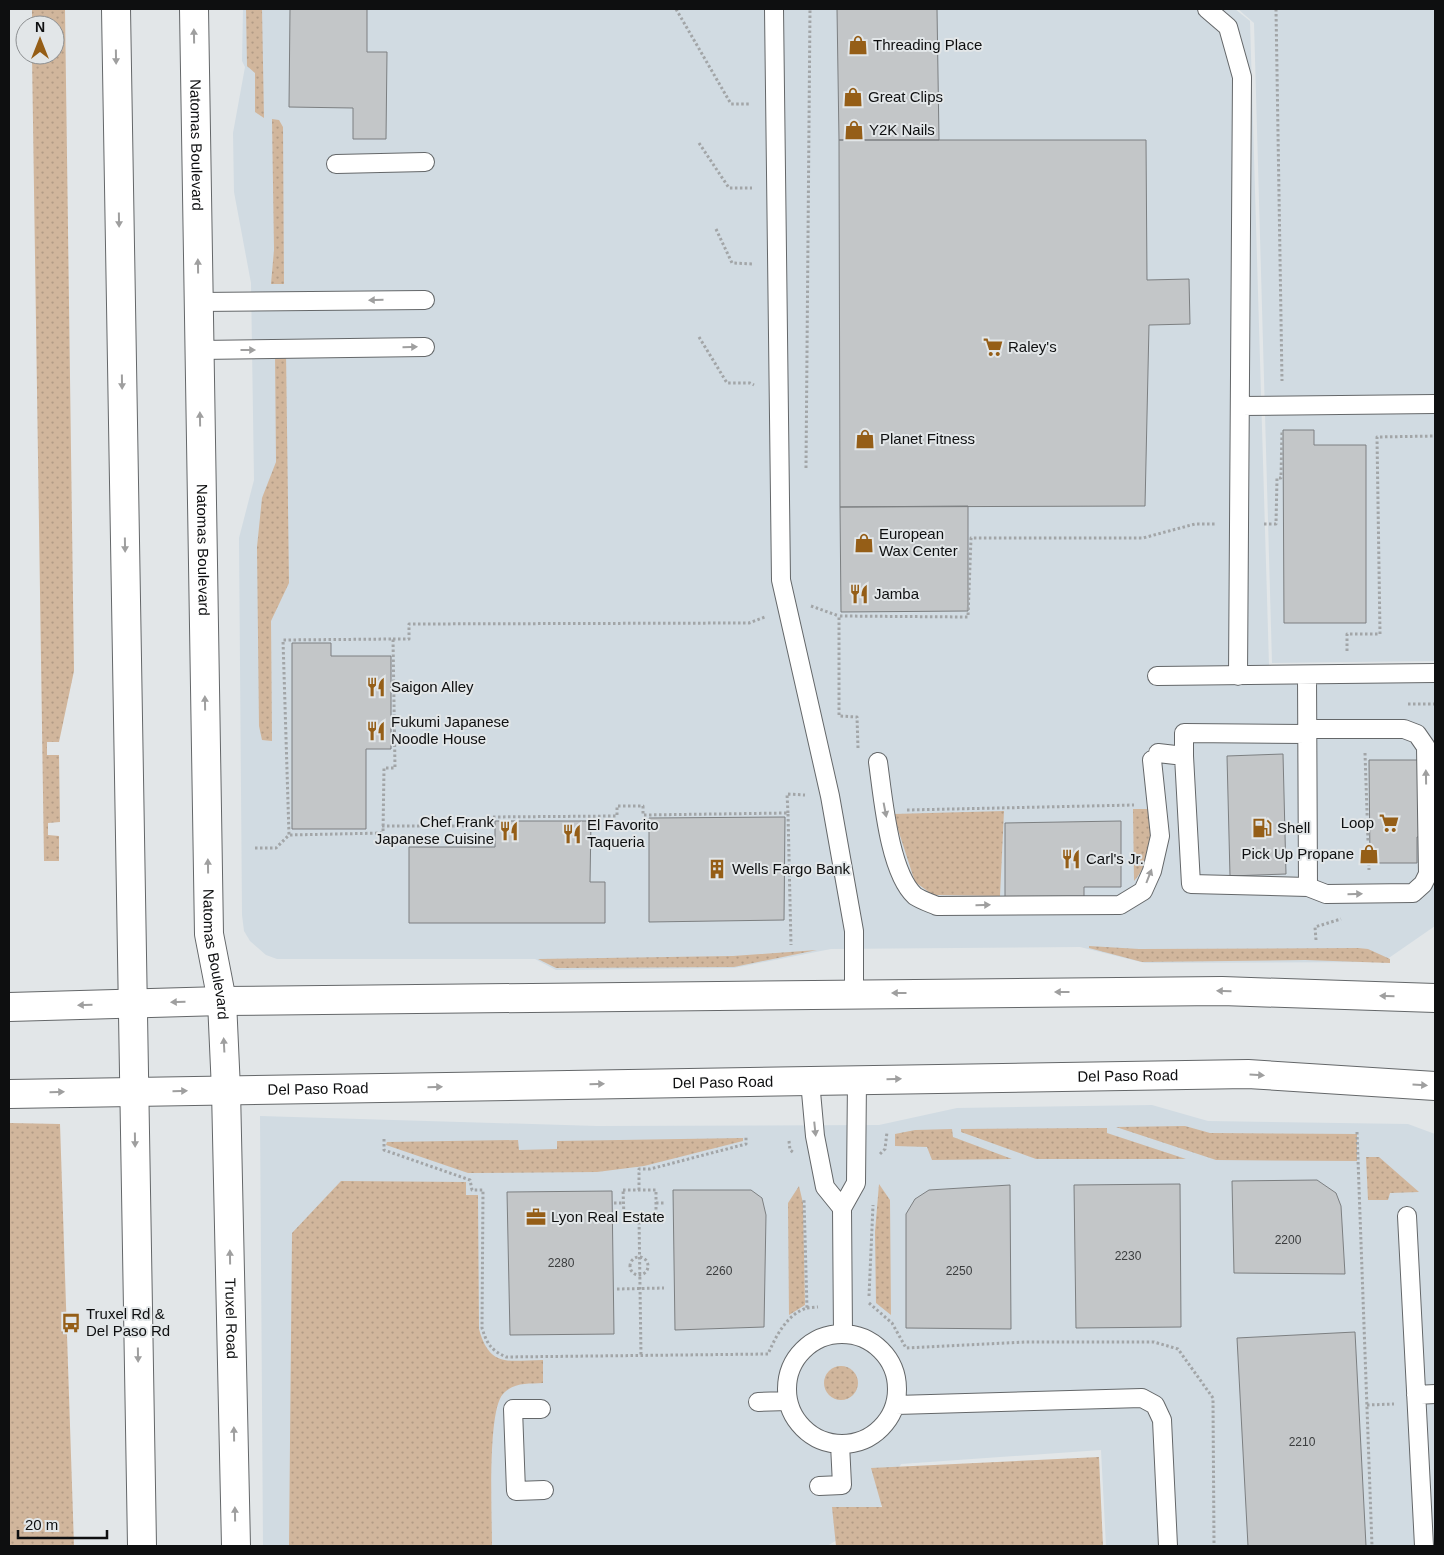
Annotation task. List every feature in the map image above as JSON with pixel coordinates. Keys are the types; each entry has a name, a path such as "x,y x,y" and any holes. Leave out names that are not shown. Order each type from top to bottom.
{"main road":[{"path":"116,9 142,1546"},
{"name":"Natomas Boulevard","path":"194,9 209,934 222,1001 226,1090"},
{"path":"9,1007 222,1001 1222,991 1435,998"},
{"name":"Del Paso Road","path":"9,1094 1248,1074 1435,1086"},
{"name":"Truxel Road","path":"226,1090 236,1546"}],"lane":[{"path":"774,9 781,580 826,772 852,922 854,994"},
{"path":"1207,9 1228,27 1242,77 1238,676"},
{"path":"336,164 425,162"},
{"path":"198,302 425,300"},
{"path":"199,350 425,346"},
{"path":"1240,406 1435,404"},
{"path":"1157,676 1435,673"},
{"path":"1307,675 1308,888"},
{"path":"1364,729 1404,730 1418,734 1426,747 1428,874 1423,884 1413,893 1326,894 1308,888 1191,884 1184,733 1307,732 1364,729"},
{"path":"878,762 885,810 901,878 916,897 937,906 1120,905 1144,891 1152,871 1160,836 1155,757 1184,756"},
{"path":"843,1334 842,1208 856,1183 857,1080"},
{"path":"810,1081 815,1136 825,1187 842,1208"},
{"path":"1407,1216 1424,1546"},
{"path":"843,1334 862,1337 883,1351 893,1367 898,1386 896,1405 890,1418 877,1433 860,1442 830,1444 812,1436 795,1420 788,1401 787,1382 793,1364 807,1346 824,1337 843,1334"},
{"path":"1416,1395 1435,1394"},
{"path":"896,1405 1142,1398 1155,1405 1162,1420 1168,1546"},
{"path":"758,1402 788,1401"},
{"path":"541,1409 513,1409 516,1491 544,1490"},
{"path":"818,1486 842,1486 840,1444"}],"path":[{"path":"676,9 731,104"},
{"path":"806,469 810,9"},
{"path":"289,835 283,640 409,639 409,624 749,623 805,604 839,616 968,617 971,538 1143,538 1195,524 1276,524 1277,478 1281,478 1282,406 1276,9"},
{"path":"699,143 729,188 753,188 753,197"},
{"path":"716,229 732,263 753,264 753,255"},
{"path":"699,337 727,383 750,383"},
{"path":"1348,675 1347,634 1380,634 1377,437 1435,436"},
{"path":"839,616 839,716 857,717 859,755"},
{"path":"255,848 276,848 289,835 383,833 384,768 395,768 393,639"},
{"path":"1406,704 1435,704"},
{"path":"1364,729 1369,894"},
{"path":"885,810 1157,805"},
{"path":"382,826 489,826 489,817 617,816 617,806 643,806 643,815 788,813 792,945"},
{"path":"1316,940 1315,927 1342,919"},
{"path":"874,1159 885,1149 887,1132"},
{"path":"1356,1132 1372,1546"},
{"path":"789,1136 790,1150 798,1157"},
{"path":"639,1190 639,1169 650,1168 746,1144 746,1137"},
{"path":"384,1140 384,1150 470,1180 472,1190 483,1190 482,1328 486,1343 494,1352 506,1357 768,1354 783,1327 799,1310 806,1308 804,1194"},
{"path":"623,1190 639,1190 656,1190 656,1217 624,1217 623,1190"},
{"path":"873,1198 869,1304 892,1323 906,1348 1025,1342 1154,1342 1178,1349 1212,1398 1214,1546"},
{"path":"656,1203 665,1203"},
{"path":"614,1204 623,1204"},
{"path":"639,1217 641,1356"},
{"path":"639,1257 646,1260 649,1268 646,1273 639,1275 634,1274 630,1266 633,1260 639,1257"},
{"path":"617,1289 664,1288"}],"shaded area":[{"path":"32,9 65,9 74,671 59,742 47,742 47,755 59,755 60,822 48,823 48,835 59,836 59,861 44,861 32,65 65,65 65,15 32,15"},
{"path":"243,9 1235,9 1250,21 1269,665 1435,664 1435,926 1383,962 1145,963 1080,947 831,949 734,968 556,970 535,959 277,959 266,955 250,941 244,931 242,915 239,538 254,480 251,283 234,192 233,133 245,67 242,61"},
{"path":"246,9 262,9 264,118 255,112 255,73 247,66"},
{"path":"1238,9 1435,9 1435,661 1272,663 1254,23"},
{"path":"272,119 279,120 283,127 284,284 271,284 274,250"},
{"path":"286,352 289,583 271,621 272,741 262,740 259,726 257,547 262,498 276,462 275,353"},
{"path":"1133,809 1151,809 1147,857 1144,866 1134,881"},
{"path":"1004,811 1000,896 933,895 915,882 893,814"},
{"path":"1089,946 1139,949 1358,948 1368,949 1390,959 1390,963 1305,960 1142,962 1089,948"},
{"path":"817,950 734,967 556,968 538,959 733,956"},
{"path":"1152,1105 1208,1121 1408,1124 1435,1134 1435,1546 1106,1546 1101,1450 901,1464 875,1518 827,1546 263,1546 260,1116 597,1126 879,1125 957,1108"},
{"path":"9,1123 60,1124 74,1546 9,1546"},
{"path":"1185,1126 1210,1133 1357,1134 1357,1161 1216,1160 1116,1127"},
{"path":"1107,1128 1107,1133 1186,1159 1036,1159 961,1132 961,1129"},
{"path":"952,1129 953,1137 1012,1159 932,1160 927,1147 895,1146 895,1134 915,1130"},
{"path":"743,1138 743,1141 644,1166 597,1172 468,1173 386,1145 387,1142 518,1140 519,1150 557,1149 557,1141"},
{"path":"1366,1157 1379,1157 1419,1192 1390,1193 1388,1200 1368,1200"},
{"path":"341,1181 466,1182 466,1195 478,1195 479,1329 484,1342 489,1351 502,1360 543,1360 543,1383 522,1384 512,1387 503,1394 498,1404 492,1442 492,1546 289,1546 292,1233"},
{"path":"879,1184 890,1200 891,1315 876,1303 875,1232"},
{"path":"799,1186 803,1203 805,1305 789,1315 788,1203"},
{"path":"841,1366 848,1367 853,1371 857,1376 857,1390 853,1395 848,1399 841,1400 834,1399 829,1395 825,1390 824,1383 825,1376 829,1371 834,1367"},
{"path":"1099,1457 1103,1546 836,1546 832,1507 882,1507 871,1468"}],"building":[{"path":"290,9 367,9 367,52 387,52 386,139 353,139 353,108 289,107"},
{"path":"837,9 937,9 939,140 839,140"},
{"path":"839,140 1146,140 1147,280 1189,279 1190,324 1149,325 1145,506 840,507"},
{"path":"1283,430 1314,430 1314,445 1366,445 1366,623 1284,623"},
{"path":"968,506 968,611 841,612 840,507"},
{"path":"292,643 331,643 331,656 391,656 391,749 366,749 366,829 292,829"},
{"path":"1283,754 1286,874 1230,876 1227,756"},
{"path":"1369,760 1419,760 1419,766 1435,766 1435,836 1417,837 1417,863 1370,863"},
{"name":"Wells Fargo Bank","path":"785,817 784,920 649,922 649,818"},
{"path":"495,821 591,821 590,882 605,882 605,923 409,923 409,847 495,847"},
{"path":"1121,821 1121,887 1084,887 1084,897 1005,897 1005,823"},
{"path":"1317,1180 1336,1193 1341,1206 1345,1274 1234,1273 1232,1181"},
{"path":"1180,1184 1181,1327 1076,1328 1074,1185"},
{"path":"1010,1185 1011,1329 906,1328 906,1214 915,1199 929,1190"},
{"path":"673,1190 751,1190 762,1198 766,1215 764,1327 675,1330"},
{"path":"612,1191 614,1334 510,1335 507,1192"},
{"path":"1355,1332 1366,1546 1248,1546 1237,1338"}],"place":[{"name":"Threading Place","path":"858,45"},
{"name":"Great Clips","path":"853,97"},
{"name":"Y2K Nails","path":"854,130"},
{"name":"Raley's","path":"993,347"},
{"name":"Planet Fitness","path":"865,439"},
{"name":"European Wax Center","path":"864,543"},
{"name":"Jamba","path":"859,594"},
{"name":"Saigon Alley","path":"376,687"},
{"name":"Fukumi Japanese Noodle House","path":"376,731"},
{"name":"Loop","path":"1389,823"},
{"name":"Shell","path":"1262,828"},
{"name":"Chef Frank Japanese Cuisine","path":"509,831"},
{"name":"El Favorito Taqueria","path":"572,834"},
{"name":"Pick Up Propane","path":"1369,854"},
{"name":"Carl's Jr.","path":"1071,859"},
{"name":"Wells Fargo Bank","path":"717,869"},
{"name":"Lyon Real Estate","path":"536,1217"},
{"name":"Truxel Rd & Del Paso Rd","path":"71,1323"}]}
